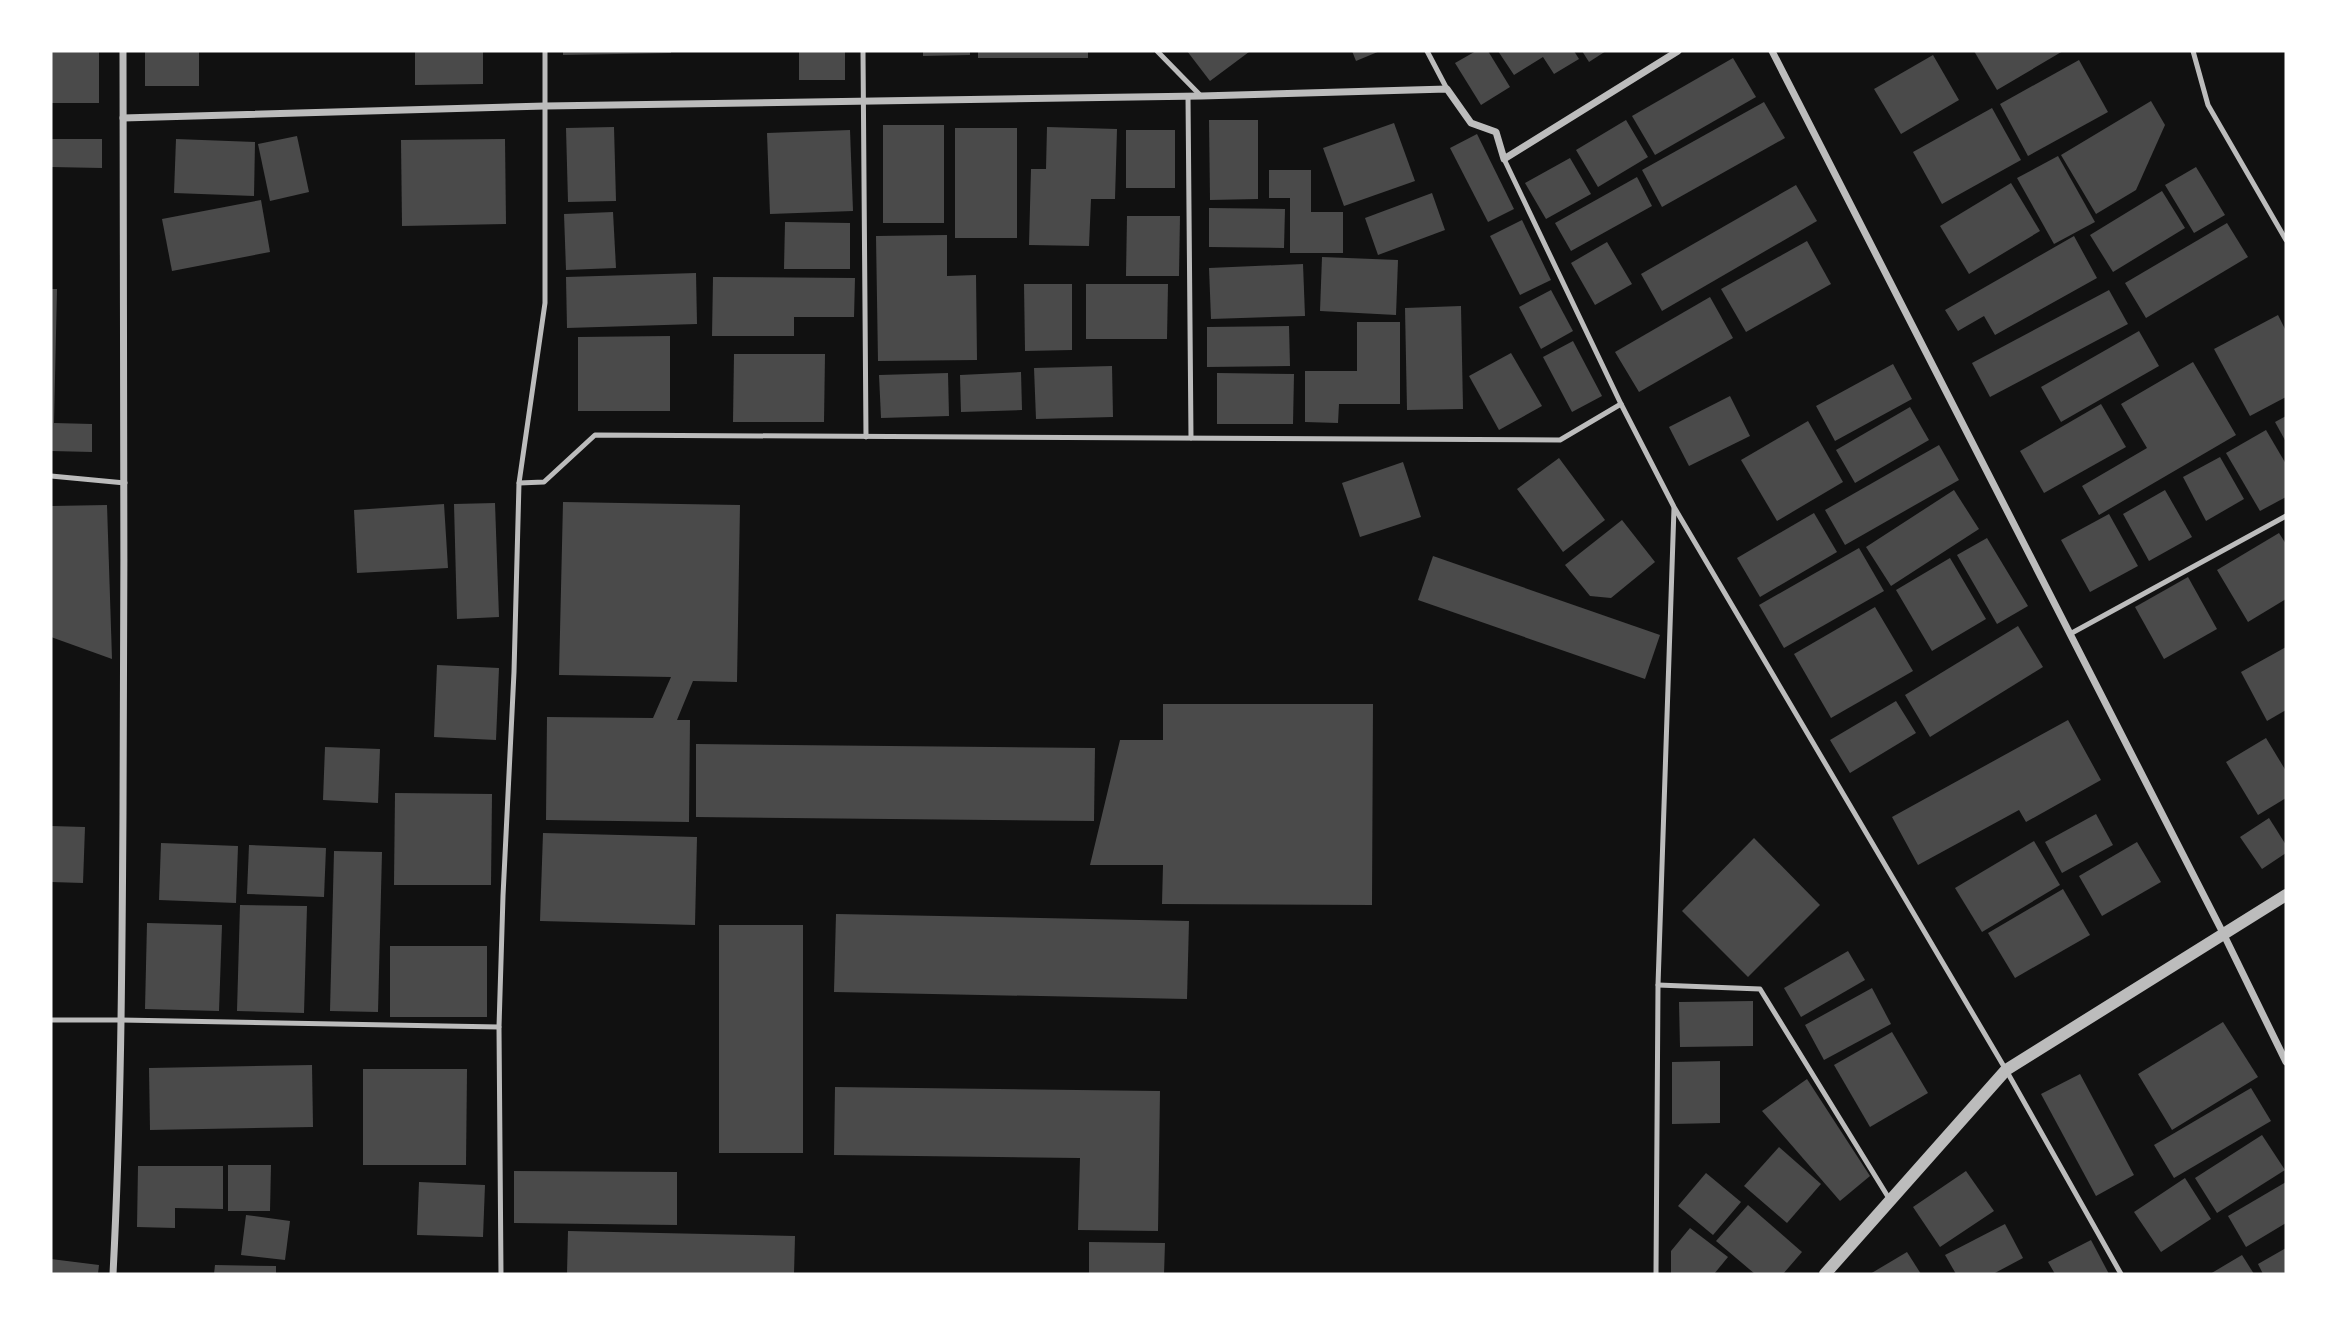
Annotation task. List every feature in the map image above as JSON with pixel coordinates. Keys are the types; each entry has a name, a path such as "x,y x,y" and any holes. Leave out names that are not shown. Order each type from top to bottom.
{"street":[{"path":"113,1274 120,1155 125,484 122,51"},
{"path":"123,118 545,106 1200,96 1447,89 1471,123 1496,132 1504,159 1678,51"},
{"path":"1772,51 2223,933 2286,1062"},
{"path":"1825,1274 2006,1070 2286,895"}],"lane":[{"path":"501,1274 499,1027 519,483 545,303 545,51"},
{"path":"863,51 866,437"},
{"path":"1157,51 1200,96"},
{"path":"1427,51 1447,89"},
{"path":"2193,51 2208,105 2286,240"},
{"path":"1188,96 1191,438"},
{"path":"1504,159 1621,404 1674,507 2006,1070 2121,1274"},
{"path":"519,483 544,482 595,435 1560,440 1621,404"},
{"path":"51,476 125,484"},
{"path":"1656,1274 1658,985 1674,507"},
{"path":"2070,634 2286,516"},
{"path":"1658,985 1760,989 1890,1201"},
{"path":"51,1020 499,1027"}],"building":[{"path":"51,51 99,51 99,103 51,103"},
{"path":"145,51 199,51 199,86 145,86"},
{"path":"415,51 483,51 483,84 415,85"},
{"path":"563,51 671,51 671,53 563,55"},
{"path":"799,51 845,51 845,80 799,80"},
{"path":"923,51 970,51 970,55 923,56"},
{"path":"978,51 1088,51 1088,58 978,58"},
{"path":"1187,51 1248,51 1249,52 1210,81"},
{"path":"1352,51 1380,51 1356,61"},
{"path":"1476,51 1488,51 1510,87 1481,105 1455,63"},
{"path":"1498,51 1574,51 1579,59 1554,74 1543,57 1514,75"},
{"path":"1582,51 1606,51 1589,62"},
{"path":"1974,51 2063,51 1997,90"},
{"path":"1933,55 1959,100 1901,134 1874,89"},
{"path":"1733,58 1756,97 1655,155 1632,116"},
{"path":"2079,60 2108,112 2028,156 2000,104"},
{"path":"2151,101 2165,125 2136,190 2096,214 2061,155"},
{"path":"1764,102 1785,138 1662,207 1642,170"},
{"path":"1992,108 2021,160 1942,204 1913,152"},
{"path":"1209,120 1258,120 1258,199 1210,200"},
{"path":"1626,120 1648,157 1598,187 1576,150"},
{"path":"1394,123 1415,181 1344,206 1323,148"},
{"path":"883,125 944,125 944,223 883,223"},
{"path":"614,127 616,201 568,202 566,128"},
{"path":"1047,127 1117,129 1115,199 1091,199 1089,246 1029,245 1031,169 1046,169"},
{"path":"955,128 1017,128 1017,238 955,238"},
{"path":"850,130 853,211 770,214 767,133"},
{"path":"1126,130 1175,130 1175,188 1126,188"},
{"path":"1477,134 1514,209 1488,222 1450,148"},
{"path":"297,136 309,192 270,201 258,144"},
{"path":"51,139 102,139 102,168 51,167"},
{"path":"176,139 255,142 254,196 174,193"},
{"path":"505,139 506,224 402,226 401,140"},
{"path":"2058,156 2095,222 2054,244 2017,178"},
{"path":"1570,158 1591,194 1546,219 1525,183"},
{"path":"2196,167 2225,215 2194,233 2165,185"},
{"path":"1269,170 1311,170 1311,212 1343,212 1343,253 1290,253 1290,198 1269,198"},
{"path":"1637,177 1652,206 1571,251 1555,223"},
{"path":"2011,183 2040,231 1969,274 1940,226"},
{"path":"1796,185 1817,221 1662,311 1641,274"},
{"path":"2162,191 2185,228 2113,272 2090,235"},
{"path":"1432,193 1445,230 1378,255 1365,218"},
{"path":"261,200 270,252 172,271 162,219"},
{"path":"1209,208 1285,209 1284,248 1209,247"},
{"path":"613,212 616,268 566,270 564,214"},
{"path":"1127,216 1180,216 1179,276 1126,276"},
{"path":"1522,220 1551,280 1520,295 1490,236"},
{"path":"785,222 850,223 850,269 784,269"},
{"path":"2227,223 2248,257 2146,318 2125,283"},
{"path":"947,235 947,276 976,275 977,360 878,361 876,236"},
{"path":"2074,236 2097,278 1995,335 1984,316 1958,331 1945,310"},
{"path":"1807,241 1831,284 1746,332 1721,289"},
{"path":"1607,242 1632,284 1595,305 1571,263"},
{"path":"1322,257 1398,260 1396,315 1320,311"},
{"path":"1303,264 1305,316 1211,319 1209,268"},
{"path":"696,273 697,324 567,328 566,277"},
{"path":"713,277 855,278 854,317 794,317 794,336 712,336"},
{"path":"1024,284 1072,284 1072,350 1025,351"},
{"path":"1086,284 1168,284 1167,339 1086,339"},
{"path":"51,289 57,289 54,423 92,424 92,452 51,451"},
{"path":"1551,290 1573,331 1541,349 1519,307"},
{"path":"2109,290 2128,324 1990,397 1972,363"},
{"path":"1710,297 1733,338 1639,392 1615,352"},
{"path":"1461,306 1463,409 1407,410 1405,308"},
{"path":"2278,315 2286,331 2286,397 2250,416 2214,349"},
{"path":"1357,322 1400,322 1400,404 1339,404 1338,423 1305,422 1305,371 1357,371"},
{"path":"1289,326 1290,366 1207,367 1207,327"},
{"path":"2139,331 2159,366 2061,422 2041,387"},
{"path":"670,336 670,411 578,411 578,337"},
{"path":"1573,341 1602,396 1572,412 1543,357"},
{"path":"1511,353 1542,406 1499,430 1469,376"},
{"path":"734,354 825,354 824,422 733,422"},
{"path":"2193,362 2236,435 2099,515 2082,486 2147,448 2121,404"},
{"path":"1893,364 1912,399 1835,441 1816,406"},
{"path":"1112,366 1113,417 1036,419 1034,368"},
{"path":"1021,372 1022,410 961,412 960,375"},
{"path":"948,373 949,416 881,418 879,375"},
{"path":"1217,373 1294,374 1293,424 1217,424"},
{"path":"1730,396 1750,436 1689,466 1669,427"},
{"path":"2101,404 2126,447 2044,493 2020,451"},
{"path":"1910,407 1929,440 1855,483 1836,450"},
{"path":"2286,416 2286,442 2275,422"},
{"path":"1808,421 1843,482 1777,521 1741,460"},
{"path":"2266,430 2286,464 2286,497 2260,511 2226,453"},
{"path":"1939,445 1959,480 1845,545 1825,510"},
{"path":"2220,457 2244,499 2206,521 2183,477"},
{"path":"1559,458 1605,520 1563,552 1517,489"},
{"path":"1403,462 1421,517 1360,537 1342,483"},
{"path":"1954,490 1979,529 1891,586 1866,547"},
{"path":"2165,490 2192,537 2149,561 2123,514"},
{"path":"563,502 740,505 737,682 693,681 677,720 690,720 689,822 546,820 547,717 653,718 671,677 559,675"},
{"path":"495,503 499,617 457,619 454,504"},
{"path":"444,504 448,568 357,573 354,510"},
{"path":"107,505 112,659 51,637 51,506"},
{"path":"1814,513 1837,552 1760,597 1737,558"},
{"path":"2109,514 2138,566 2090,592 2061,540"},
{"path":"1622,520 1655,562 1611,598 1590,596 1565,565"},
{"path":"2279,533 2286,544 2286,599 2248,622 2217,570"},
{"path":"1987,538 2028,606 1997,624 1957,555"},
{"path":"1859,548 1884,591 1784,648 1759,605"},
{"path":"1433,556 1660,635 1645,679 1418,600"},
{"path":"1950,558 1986,619 1932,651 1896,590"},
{"path":"2188,577 2217,629 2164,659 2135,607"},
{"path":"1875,607 1913,671 1831,718 1794,654"},
{"path":"2018,626 2043,667 1930,737 1905,695"},
{"path":"2286,647 2286,710 2267,721 2241,672"},
{"path":"437,665 499,668 496,740 434,737"},
{"path":"1896,701 1916,733 1850,773 1830,740"},
{"path":"1163,704 1373,704 1372,905 1162,904 1163,865 1090,865 1120,740 1163,740"},
{"path":"2068,720 2101,780 2026,822 2019,810 1918,865 1892,817"},
{"path":"2266,738 2286,771 2286,798 2258,815 2226,762"},
{"path":"696,744 1095,748 1094,821 696,817"},
{"path":"325,747 380,749 378,803 323,800"},
{"path":"395,793 492,794 491,885 394,885"},
{"path":"2096,814 2113,845 2062,873 2045,842"},
{"path":"2269,818 2286,845 2286,853 2262,869 2240,837"},
{"path":"51,826 85,827 83,883 51,882"},
{"path":"543,833 697,837 695,925 540,921"},
{"path":"1754,838 1820,905 1748,977 1682,911"},
{"path":"2034,841 2060,885 1982,932 1955,888"},
{"path":"2137,842 2161,882 2102,916 2079,876"},
{"path":"161,843 238,846 236,903 159,900"},
{"path":"249,845 326,848 324,897 247,894"},
{"path":"334,851 382,852 378,1012 330,1011"},
{"path":"2063,889 2090,935 2015,978 1988,933"},
{"path":"240,905 307,906 304,1013 237,1011"},
{"path":"836,914 1189,921 1187,999 834,992"},
{"path":"147,923 222,925 219,1011 145,1009"},
{"path":"719,925 803,925 803,1153 719,1153"},
{"path":"390,946 487,946 487,1017 390,1017"},
{"path":"1848,951 1865,980 1801,1017 1784,988"},
{"path":"1872,988 1891,1024 1824,1060 1805,1025"},
{"path":"1753,1001 1753,1046 1680,1047 1679,1002"},
{"path":"2223,1022 2258,1077 2172,1130 2138,1074"},
{"path":"1892,1032 1928,1093 1870,1127 1834,1065"},
{"path":"1720,1061 1720,1123 1672,1124 1672,1062"},
{"path":"312,1065 313,1127 150,1130 149,1068"},
{"path":"363,1069 467,1069 466,1165 363,1165"},
{"path":"2080,1074 2134,1175 2096,1196 2041,1094"},
{"path":"1807,1079 1870,1176 1840,1201 1762,1111"},
{"path":"835,1087 1160,1091 1158,1231 1078,1230 1080,1158 834,1155"},
{"path":"2251,1088 2271,1121 2174,1178 2154,1145"},
{"path":"2262,1135 2285,1170 2217,1213 2195,1178"},
{"path":"1779,1147 1821,1184 1787,1223 1744,1186"},
{"path":"228,1165 271,1165 270,1211 228,1211"},
{"path":"138,1166 223,1166 223,1209 175,1208 175,1228 137,1227"},
{"path":"514,1171 677,1172 677,1225 514,1223"},
{"path":"1966,1171 1994,1211 1940,1247 1913,1207"},
{"path":"1706,1173 1741,1202 1713,1235 1678,1206"},
{"path":"2185,1178 2211,1219 2161,1252 2134,1212"},
{"path":"419,1182 485,1185 483,1237 417,1235"},
{"path":"2286,1182 2286,1223 2246,1247 2228,1216"},
{"path":"1748,1205 1802,1252 1783,1274 1755,1274 1716,1241"},
{"path":"246,1215 290,1221 285,1260 241,1255"},
{"path":"2005,1224 2023,1258 1993,1274 1956,1274 1945,1255"},
{"path":"1690,1228 1728,1257 1714,1274 1671,1274 1671,1251"},
{"path":"568,1231 795,1236 794,1274 567,1274"},
{"path":"2091,1240 2109,1274 2055,1274 2048,1262"},
{"path":"1089,1242 1165,1243 1164,1274 1089,1274"},
{"path":"2286,1248 2286,1274 2263,1274 2258,1264"},
{"path":"1907,1252 1921,1274 1870,1274"},
{"path":"2242,1255 2254,1274 2210,1274"},
{"path":"51,1259 99,1265 98,1274 51,1274"},
{"path":"215,1265 276,1266 276,1274 214,1274"}]}
